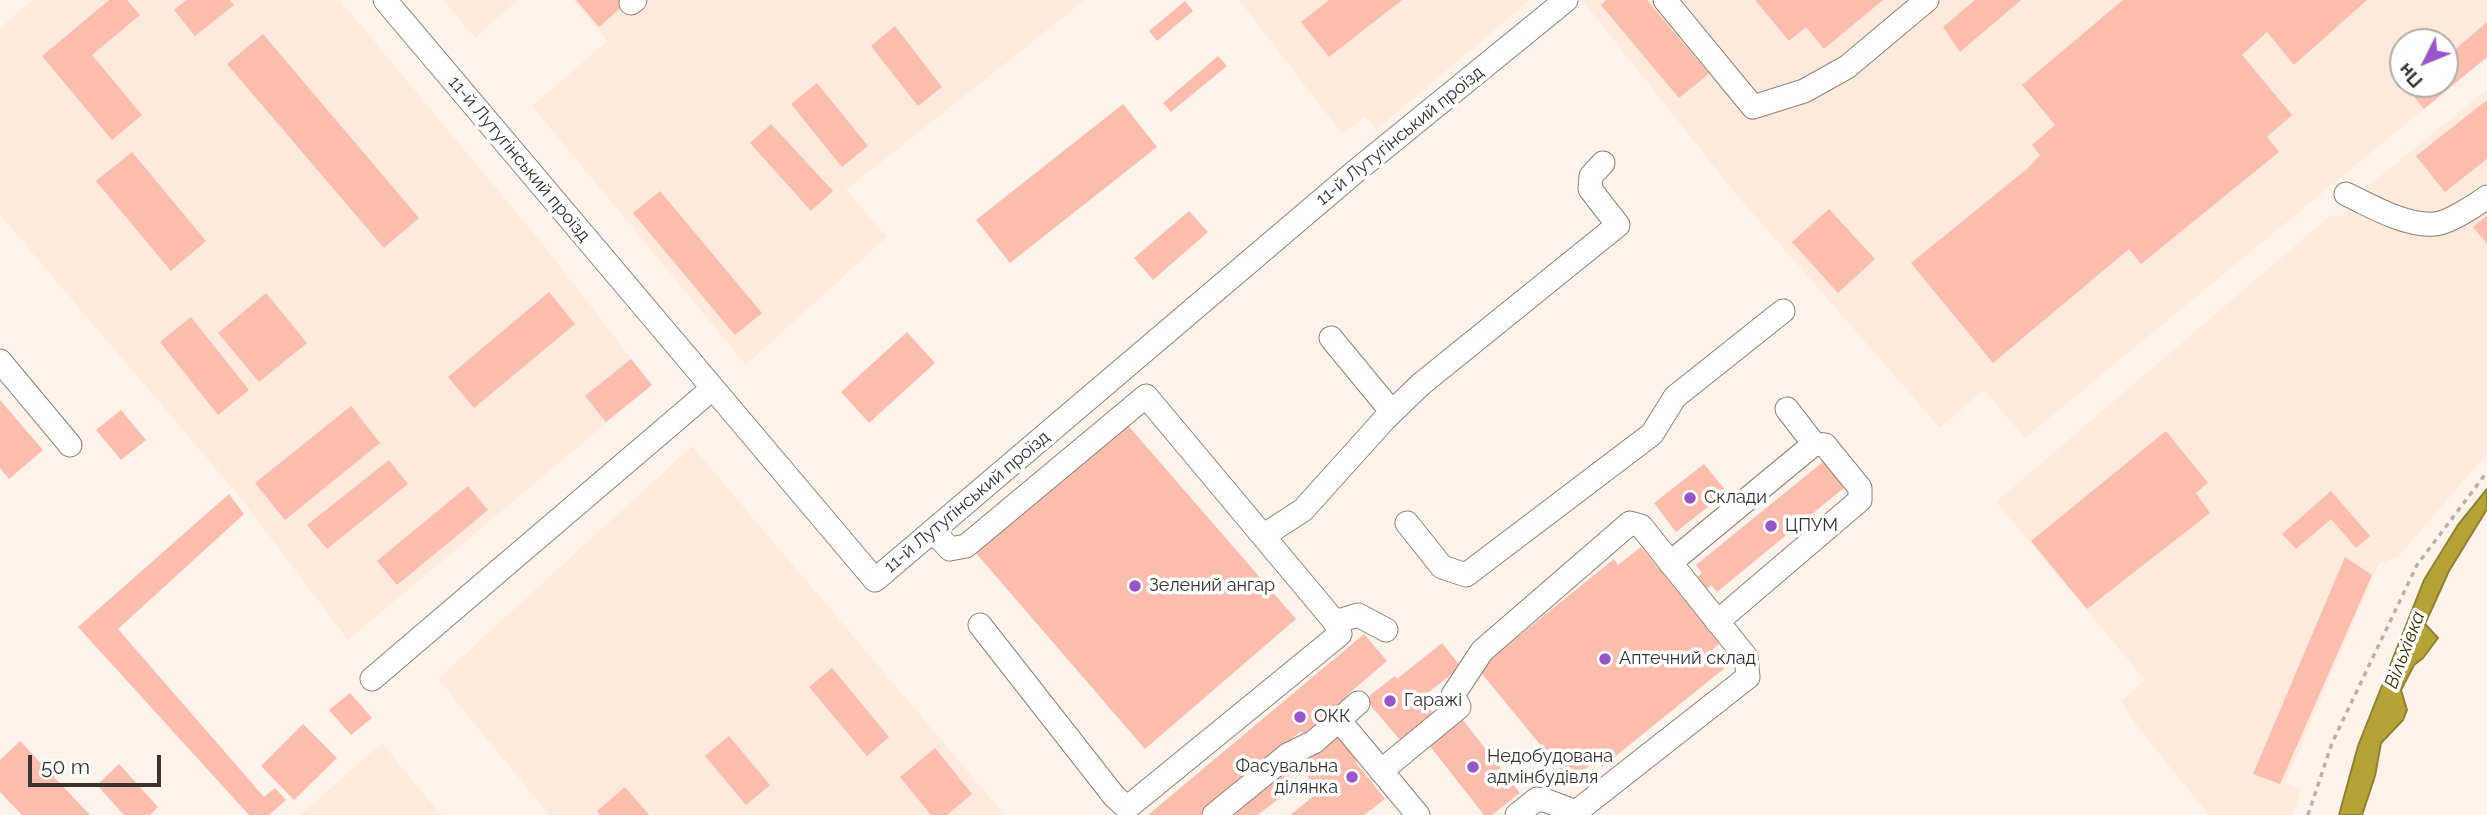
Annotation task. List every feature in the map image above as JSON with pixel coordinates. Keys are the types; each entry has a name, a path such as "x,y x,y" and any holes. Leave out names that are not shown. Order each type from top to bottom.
{"lane":[{"name":"11-й Лутугінський проїзд","path":"385,0 875,580 1356,171 1566,0"},
{"path":"1665,0 1753,107 1804,91 1847,67 1927,0"},
{"path":"1263,536 1303,510 1420,385 1618,225 1590,189 1591,176 1603,163"},
{"path":"2346,194 2395,218 2435,225 2487,197"},
{"path":"1406,523 1442,567 1466,575 1652,435 1675,397 1783,311"},
{"path":"1331,338 1392,412"},
{"path":"0,361 70,445"},
{"path":"372,679 713,388"},
{"path":"933,531 950,549 966,546 1146,396 1335,622 1340,634 1127,808 1114,796 980,625"},
{"path":"1787,409 1814,444"},
{"path":"1670,562 1814,444 1825,444 1860,488 1860,500 1717,622"},
{"path":"1381,771 1459,707 1453,695 1482,651 1630,523 1641,526 1746,657 1748,677 1576,812 1537,799 1517,815"},
{"path":"1335,622 1358,615 1386,630"},
{"path":"1214,815 1289,754 1314,742 1358,703"},
{"path":"1339,720 1381,771 1406,811"}],"path":[{"path":"2308,815 2332,743 2417,565 2487,472"}],"shaded area":[{"path":"32,0 340,0 545,247 652,385 348,640 239,496 0,215 0,28"},
{"path":"443,0 518,0 475,38"},
{"path":"573,0 1085,0 846,190 887,237 746,365 532,106 607,41"},
{"path":"1239,0 1530,0 1376,130 1365,116 1342,134"},
{"path":"1582,0 2487,0 2487,57 2459,80 2459,28 2389,28 2389,98 2437,98 2025,438 1984,390 1940,428 1735,193"},
{"path":"2487,89 2487,454 2398,557 2379,564 2285,783 2301,790 2293,815 2209,815 2137,726 2121,701 2145,680 1996,502 2331,215 2345,216 2342,212 2358,208 2362,191"},
{"path":"692,446 1005,815 549,815 438,679"},
{"path":"382,743 441,815 300,815"}],"water":[{"name":"Вільхівка","path":"2487,489 2487,509 2449,571 2425,624 2438,638 2414,665 2401,690 2407,710 2403,720 2381,743 2375,776 2362,815 2339,815 2358,746 2424,580 2458,525"}],"building":[{"path":"109,0 127,0 140,15 92,55 142,115 112,140 42,56"},
{"path":"186,0 230,0 234,5 195,36 174,10"},
{"path":"576,0 619,0 624,5 599,27"},
{"path":"1329,0 1402,0 1329,57 1301,22"},
{"path":"1606,0 1647,0 1709,74 1679,98 1601,5"},
{"path":"1755,0 1883,0 1824,49 1806,27 1789,41"},
{"path":"1975,0 2021,0 1960,52 1943,27"},
{"path":"2123,0 2367,0 2294,65 2267,32 2242,55 2292,115 2267,137 2279,152 2141,264 2129,249 1993,363 1911,263 2028,168 2040,155 2032,145 2055,125 2022,85"},
{"path":"1185,1 1193,11 1157,41 1149,31"},
{"path":"2487,22 2487,57 2459,80 2459,46"},
{"path":"895,26 942,87 918,106 871,46"},
{"path":"263,34 419,218 384,248 227,64"},
{"path":"1218,56 1227,66 1171,112 1163,103"},
{"path":"817,83 868,146 842,167 791,104"},
{"path":"2415,98 2437,98 2424,109"},
{"path":"2487,100 2487,159 2445,192 2416,156"},
{"path":"1123,104 1157,147 1010,263 976,220"},
{"path":"771,124 833,191 811,211 750,143"},
{"path":"132,152 206,241 171,271 96,181"},
{"path":"660,191 762,313 735,335 633,213"},
{"path":"1829,209 1875,259 1838,293 1792,242"},
{"path":"1189,211 1208,232 1153,280 1134,258"},
{"path":"2487,216 2487,244 2473,227"},
{"path":"549,292 575,324 474,408 448,377"},
{"path":"266,293 307,343 259,382 218,333"},
{"path":"191,317 249,390 218,415 160,342"},
{"path":"907,332 935,363 869,423 841,392"},
{"path":"631,359 652,385 606,422 585,396"},
{"path":"0,400 43,450 9,479 0,468"},
{"path":"351,406 380,443 285,520 255,483"},
{"path":"121,410 146,440 121,460 96,430"},
{"name":"Зелений ангар","path":"1125,422 1296,619 1145,749 975,552"},
{"path":"2166,431 2208,483 2196,493 2210,513 2087,609 2031,541"},
{"path":"389,460 408,484 327,549 307,525"},
{"name":"ЦПУМ","path":"1824,461 1845,487 1717,592 1711,585 1706,590 1696,578 1702,573 1696,565"},
{"name":"Склади","path":"1704,464 1727,492 1676,532 1654,503"},
{"path":"468,486 488,510 397,585 377,561"},
{"path":"2331,491 2370,536 2356,548 2331,519 2296,549 2282,534"},
{"path":"229,494 244,514 118,629 264,797 275,788 286,800 269,815 249,815 78,627"},
{"name":"Аптечний склад","path":"1641,547 1720,643 1712,650 1726,667 1602,767 1596,760 1570,781 1478,669 1614,559 1618,565"},
{"path":"2345,557 2372,575 2280,784 2253,774"},
{"name":"ОКК","path":"1364,634 1387,661 1346,696 1353,703 1308,740 1301,731 1201,815 1148,815"},
{"path":"1442,643 1461,667 1421,698 1434,715 1401,741 1365,699 1395,676 1397,679"},
{"path":"832,668 889,737 867,756 809,687"},
{"path":"350,693 372,718 351,735 329,710"},
{"name":"Недобудована адмінбудівля","path":"1459,715 1520,793 1492,815 1484,815 1426,741"},
{"path":"303,724 337,758 294,800 261,766"},
{"path":"1337,728 1359,754 1356,763 1385,799 1364,815 1290,815 1319,792 1297,762"},
{"path":"729,736 770,785 746,805 705,756"},
{"path":"20,741 90,815 22,815 0,792 0,760"},
{"path":"935,748 972,794 947,815 931,815 900,777"},
{"path":"119,764 158,807 150,815 124,815 97,785"},
{"path":"1284,769 1296,785 1258,815 1232,815 1230,811"},
{"path":"625,787 649,815 600,815 597,811"}],"place":[{"name":"Склади","path":"1690,498"},
{"name":"ЦПУМ","path":"1771,526"},
{"name":"Зелений ангар","path":"1135,586"},
{"name":"Аптечний склад","path":"1605,659"},
{"name":"Гаражі","path":"1390,701"},
{"name":"ОКК","path":"1300,717"},
{"name":"Недобудована адмінбудівля","path":"1473,767"},
{"name":"Фасувальна ділянка","path":"1352,777"}]}
